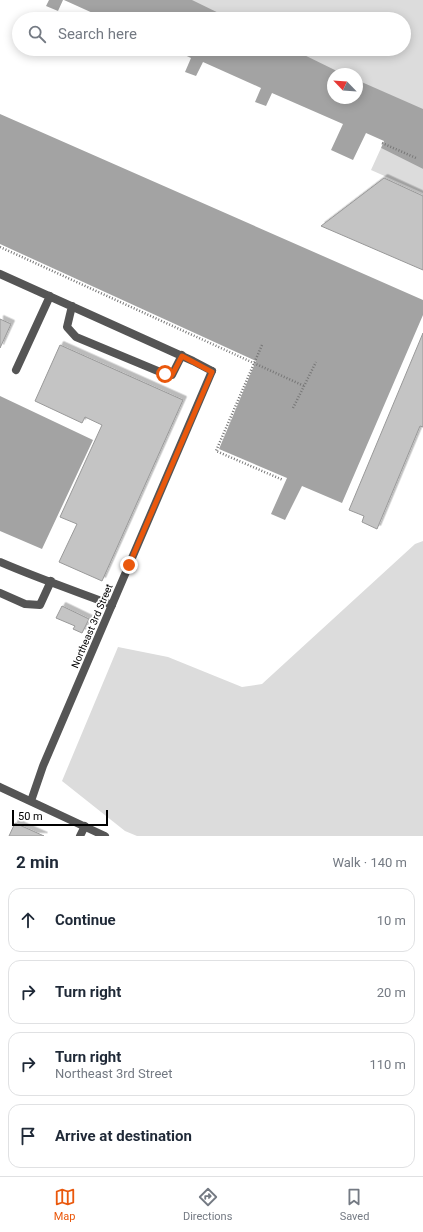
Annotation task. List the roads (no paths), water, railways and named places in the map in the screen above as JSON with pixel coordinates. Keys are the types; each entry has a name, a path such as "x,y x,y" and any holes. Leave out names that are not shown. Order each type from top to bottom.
{"street":[{"path":"0,274 50,296 72,306 182,356 172,375 165,374 76,337 67,327 72,306"},
{"path":"16,370 50,296"},
{"name":"Northeast 3rd Street","path":"31,801 43,766 212,372 182,356"},
{"path":"0,562 31,576 51,581 112,605"},
{"path":"0,592 25,604 40,605 51,581"},
{"path":"0,787 105,836"},
{"path":"80,836 84,826"}]}
